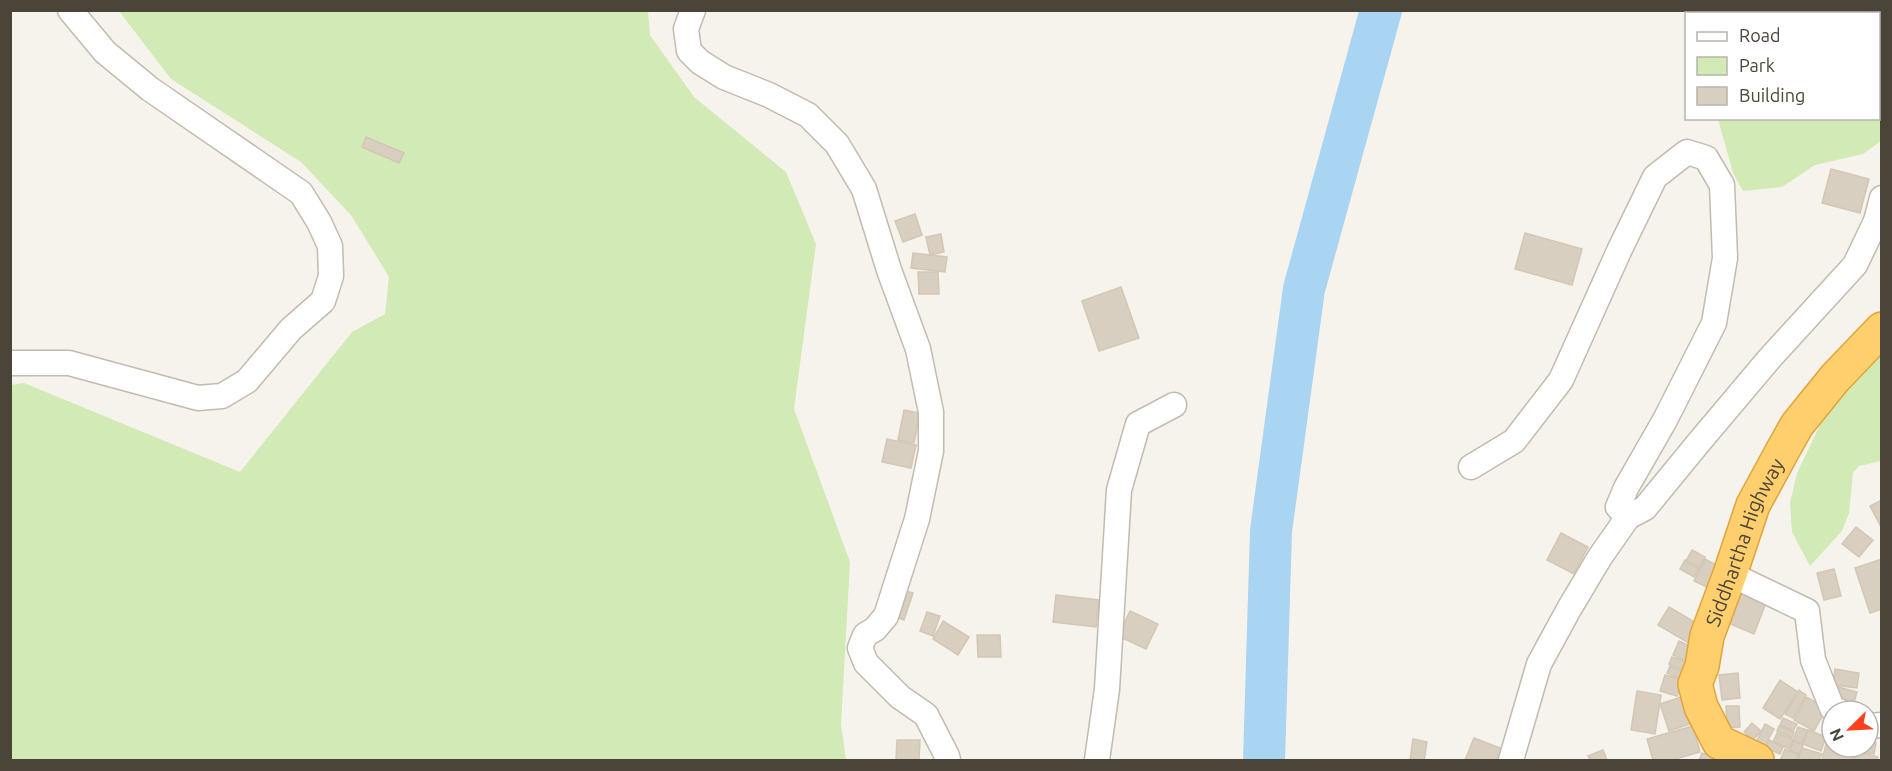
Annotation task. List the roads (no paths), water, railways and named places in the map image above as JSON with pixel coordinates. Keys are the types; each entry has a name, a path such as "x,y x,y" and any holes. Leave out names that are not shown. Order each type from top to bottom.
{"highway":[{"name":"Siddhartha Highway","path":"1757,760 1719,742 1701,707 1695,684 1702,666 1707,636 1753,505 1797,425 1854,357 1881,329"}],"street":[{"path":"10,363 69,363 198,398 222,396 247,381 291,329 323,300 331,276 330,246 319,222 300,194 150,89 105,52 70,10"},
{"path":"693,10 686,29 689,51 700,62 724,77 769,95 808,115 837,144 864,189 888,270 918,349 931,412 931,451 917,519 886,616 875,629 865,635 860,648 866,663 900,697 926,715 948,760"},
{"path":"1471,467 1514,441 1561,380 1655,177 1686,152 1706,158 1722,185 1725,258 1714,323 1665,420 1626,488 1618,507 1628,517"},
{"path":"1511,760 1539,664 1600,557 1628,517 1645,508 1770,358 1855,265 1876,221 1881,198"},
{"path":"1097,760 1107,689 1119,490 1138,423 1174,405"},
{"path":"1730,574 1807,611 1813,660 1828,699"}],"waterway":[{"path":"1264,760 1271,531 1304,289 1381,10"}]}
